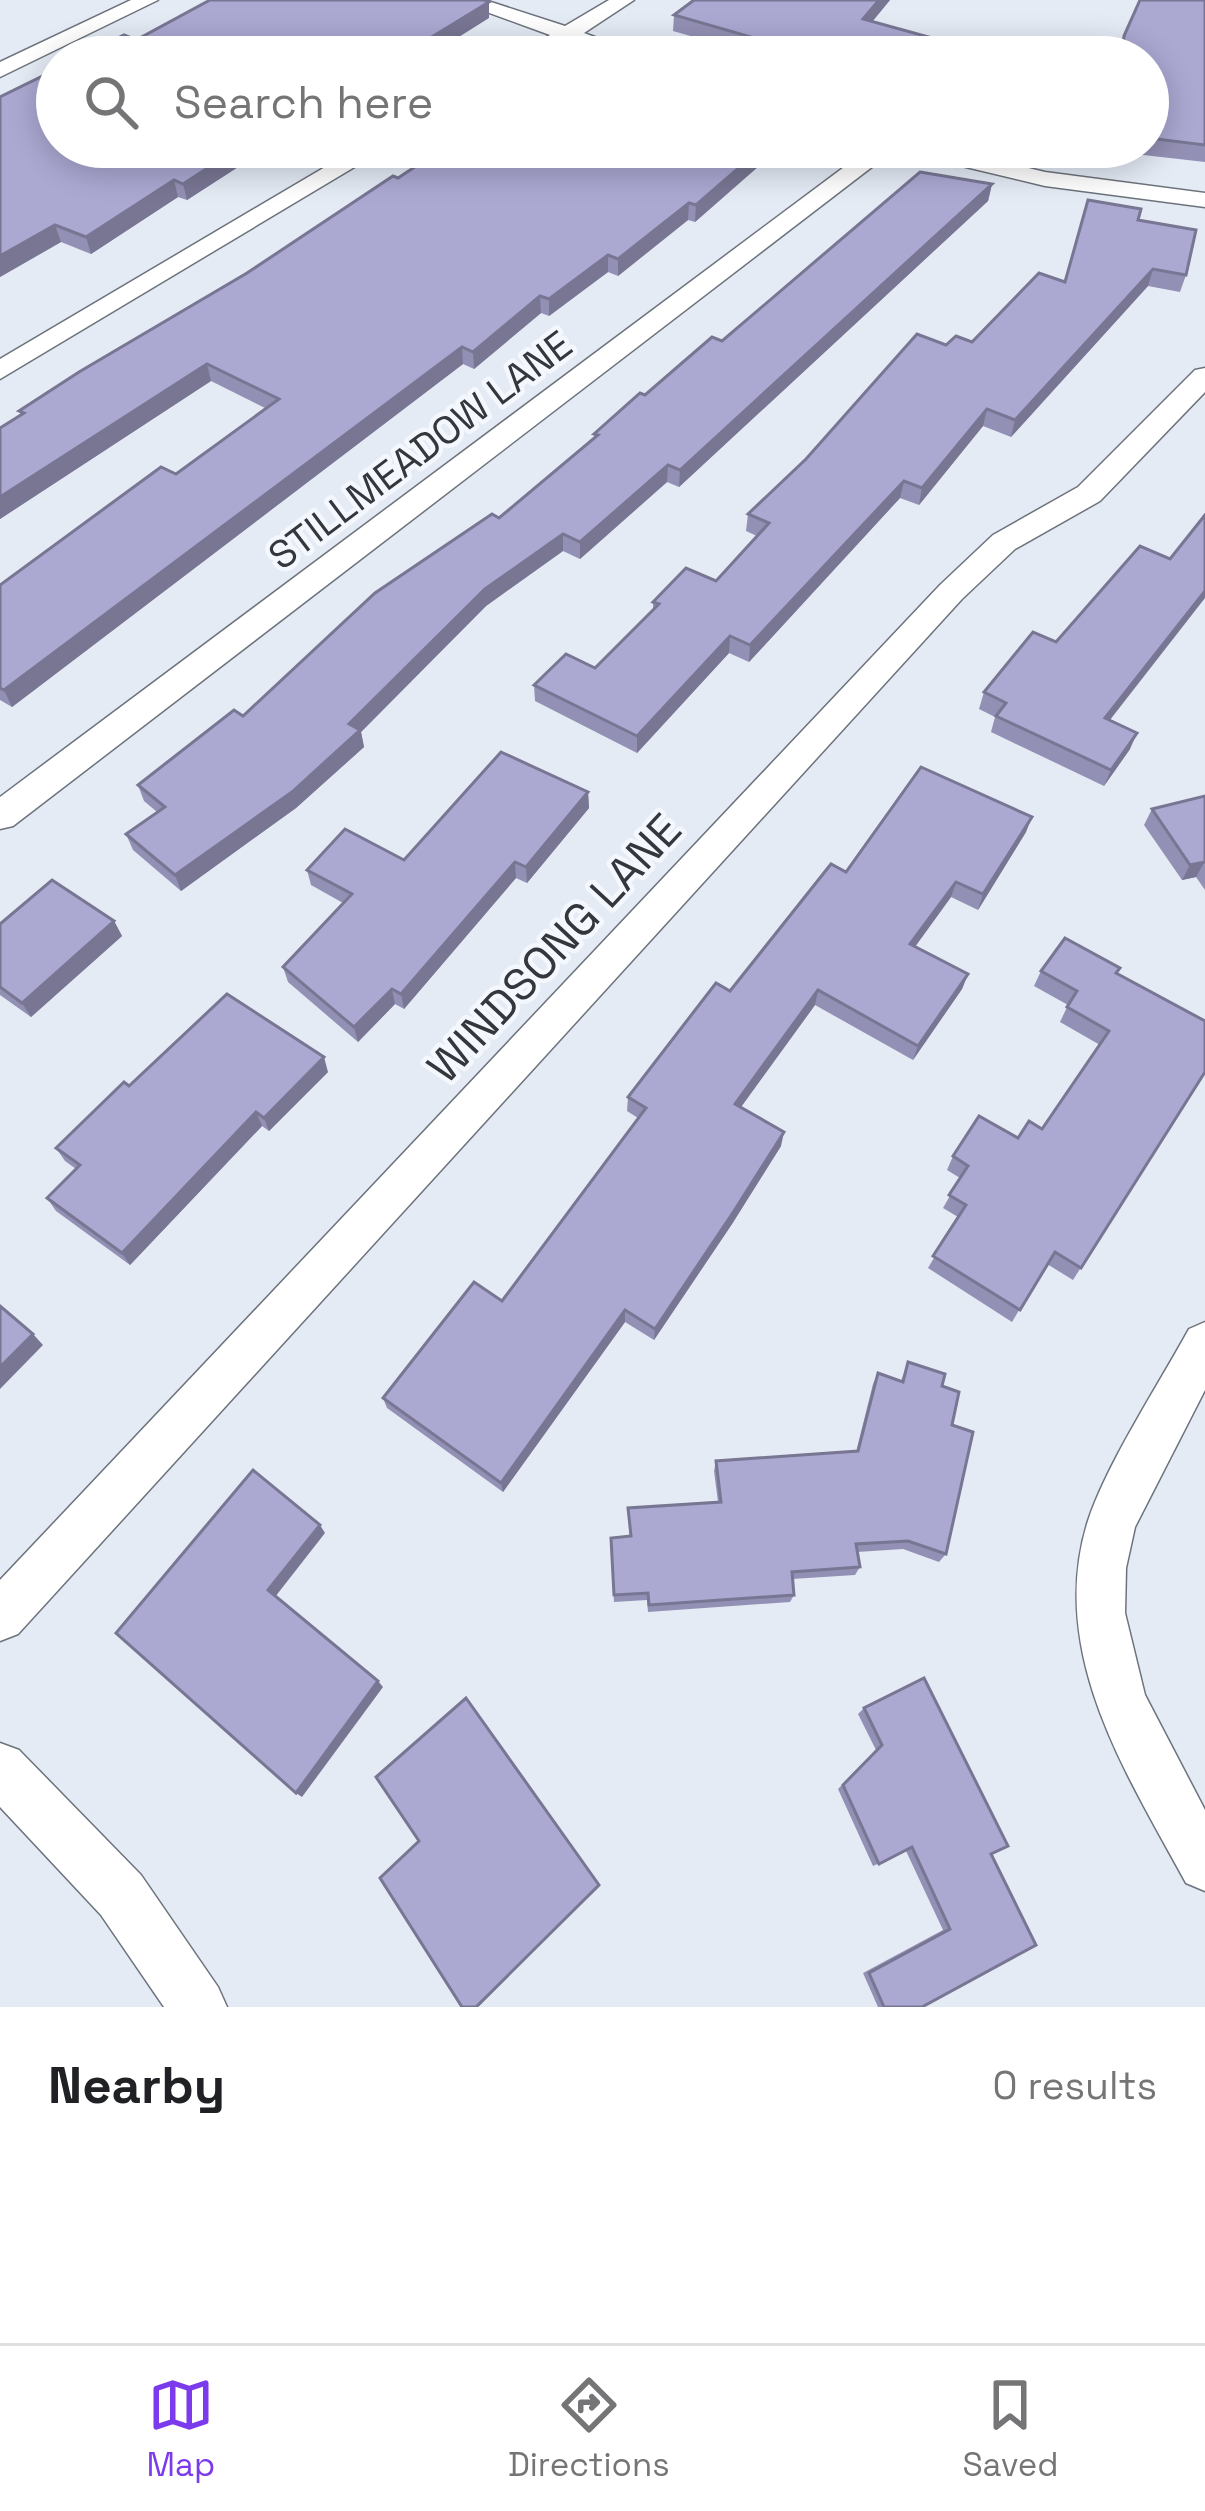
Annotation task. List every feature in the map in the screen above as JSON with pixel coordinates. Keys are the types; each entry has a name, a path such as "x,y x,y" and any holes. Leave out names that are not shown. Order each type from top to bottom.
{"street":[{"path":"72,36 148,0"},
{"path":"464,0 572,36"},
{"path":"563,36 624,0"},
{"path":"0,70 36,53"},
{"path":"0,371 341,168"},
{"name":"STILLMEADOW LANE","path":"0,816 858,168"},
{"path":"1001,168 1205,200"},
{"name":"WINDSONG LANE","path":"0,1616 951,592 1004,542 1089,494 1205,376"},
{"path":"1205,1344 1112,1521 1104,1545 1099,1609 1109,1673 1122,1711 1205,1864"},
{"path":"0,1768 122,1895 198,2007"}],"building":[{"path":"210,0 489,2 433,36 143,36"},
{"path":"694,0 879,0 863,19 925,36 748,36 674,15"},
{"path":"1140,0 1205,0 1205,145 1169,141 1169,36 1124,36"},
{"path":"36,79 36,168 208,168 183,184 174,180 86,237 55,225 0,256 0,97"},
{"path":"413,168 739,168 696,205 689,203 618,259 608,255 549,299 540,296 473,352 462,347 4,690 0,688 0,585 161,467 176,474 279,399 207,364 0,497 0,428 79,372 247,273 393,176 398,178"},
{"path":"920,172 992,184 680,470 668,465 580,542 563,534 485,589 349,724 360,730 292,792 175,875 126,834 165,807 138,785 234,710 243,716 375,593 492,514 499,518 640,393 645,395 712,337 722,341"},
{"path":"1088,200 1141,209 1138,220 1196,230 1186,275 1153,269 1015,420 987,409 922,488 904,481 750,645 730,636 637,736 534,685 566,654 595,668 659,604 653,602 686,568 716,581 769,523 748,514 806,459 917,334 946,345 956,336 972,342 1039,273 1065,282"},
{"path":"1205,515 1205,591 1105,718 1137,733 1111,770 996,716 1006,703 984,692 1033,632 1056,642 1140,546 1170,559"},
{"path":"501,752 588,792 526,867 515,862 401,994 392,989 354,1027 283,967 352,894 307,870 345,829 404,860"},
{"path":"921,767 1032,817 983,894 956,882 910,944 968,974 918,1046 818,990 735,1104 784,1132 734,1211 655,1329 625,1310 501,1483 383,1398 474,1282 502,1301 646,1108 628,1097 716,983 730,991 831,864 846,872"},
{"path":"1205,796 1205,862 1190,865 1152,809"},
{"path":"52,880 114,921 22,1003 0,987 0,924"},
{"path":"1065,938 1120,968 1116,973 1205,1021 1205,1072 1081,1268 1055,1252 1020,1310 933,1256 966,1205 949,1195 968,1166 953,1156 979,1116 1018,1138 1029,1121 1042,1129 1109,1031 1067,1007 1077,991 1041,971"},
{"path":"227,994 324,1057 264,1118 256,1112 122,1253 47,1198 80,1165 56,1148"},
{"path":"0,1306 33,1334 0,1367"},
{"path":"908,1362 945,1374 942,1386 959,1392 952,1425 973,1432 946,1554 908,1541 856,1544 860,1567 792,1572 794,1595 649,1605 648,1593 614,1595 611,1538 631,1536 628,1508 721,1502 716,1461 858,1451 878,1373 903,1382"},
{"path":"253,1470 320,1525 268,1590 378,1681 296,1793 116,1633"},
{"path":"924,1678 1008,1846 991,1854 1036,1945 922,2007 884,2007 869,1973 950,1929 912,1847 879,1864 843,1785 882,1745 864,1708"},
{"path":"466,1698 599,1885 476,2007 462,2007 380,1878 419,1841 376,1777"}]}
